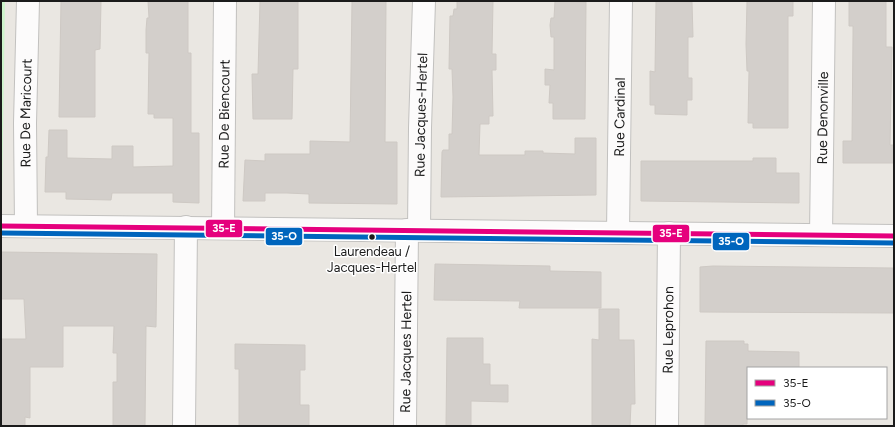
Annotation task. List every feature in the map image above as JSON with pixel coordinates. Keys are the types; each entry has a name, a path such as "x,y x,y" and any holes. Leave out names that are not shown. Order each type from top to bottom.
{"street":[{"name":"Rue De Maricourt","path":"26,226 25,123 28,1"},
{"name":"Rue De Biencourt","path":"223,228 225,1"},
{"name":"Rue Jacques-Hertel","path":"413,230 420,128 424,1"},
{"name":"Rue Cardinal","path":"618,232 621,1"},
{"name":"Rue Denonville","path":"821,235 824,1"},
{"path":"1,226 894,236"},
{"path":"184,426 186,227"},
{"name":"Rue Jacques Hertel","path":"405,426 413,230"},
{"name":"Rue Leprohon","path":"667,426 669,233"}],"green space":[{"path":"1,1 5,1 2,200 1,200"}],"building":[{"path":"61,1 101,1 100,49 95,50 95,117 59,117"},
{"path":"148,1 188,1 188,53 191,53 191,133 199,133 199,203 173,202 173,193 112,193 111,200 66,199 66,192 45,192 46,157 48,157 49,130 67,130 67,158 112,159 112,146 133,146 133,167 173,166 173,118 154,118 154,114 148,114 149,53 146,53 146,30 147,18 149,18"},
{"path":"260,1 298,1 298,69 293,69 292,119 253,119 252,74 258,74"},
{"path":"352,1 386,1 385,142 397,142 397,204 309,203 309,194 287,193 265,193 265,201 243,201 245,160 265,161 265,154 310,154 310,141 350,142"},
{"path":"457,1 493,1 492,54 496,54 496,70 492,70 493,116 489,116 489,124 480,124 479,155 525,155 525,151 575,154 575,138 596,138 596,195 441,197 442,152 443,150 449,150 449,134 452,134 452,69 449,69 450,16 453,16 454,9 457,9"},
{"path":"555,1 586,2 585,119 553,119 553,103 549,103 550,85 545,85 545,69 554,70 554,37 551,37 550,25 551,18 554,18"},
{"path":"656,1 692,2 693,37 688,37 688,78 692,78 692,100 687,100 687,115 655,114 655,105 650,105 650,71 655,72"},
{"path":"747,1 793,1 793,16 788,16 788,128 753,128 753,123 748,123 749,71 747,71 746,44"},
{"path":"849,1 886,1 886,47 892,47 890,145 894,145 894,163 843,163 843,141 852,141 853,26 849,26"},
{"path":"753,158 776,158 776,173 799,173 799,203 641,201 641,161 753,161"},
{"path":"1,252 157,254 156,327 146,326 145,426 113,426 113,382 117,382 117,353 113,353 114,326 63,326 63,367 30,367 30,418 25,417 25,426 1,426 1,339 26,339 24,299 1,299"},
{"path":"435,264 550,266 550,271 601,272 601,308 519,308 520,301 434,300"},
{"path":"700,267 893,268 894,313 700,312"},
{"path":"599,309 619,309 619,340 634,340 635,404 631,404 630,426 592,426 592,339 599,340"},
{"path":"447,338 483,338 483,364 490,364 490,385 508,385 508,402 471,401 471,426 446,426"},
{"path":"706,341 744,341 744,344 748,344 748,351 799,352 799,367 747,367 747,424 743,424 743,426 705,426"},
{"path":"235,344 305,345 305,370 300,370 300,405 309,405 309,426 239,426 239,369 235,369"}],"transit line":[{"name":"35-E","path":"1,226 894,236"},
{"name":"35-O","path":"1,233 894,243"}],"place":[{"name":"Laurendeau / Jacques-Hertel","path":"372,237"}]}
